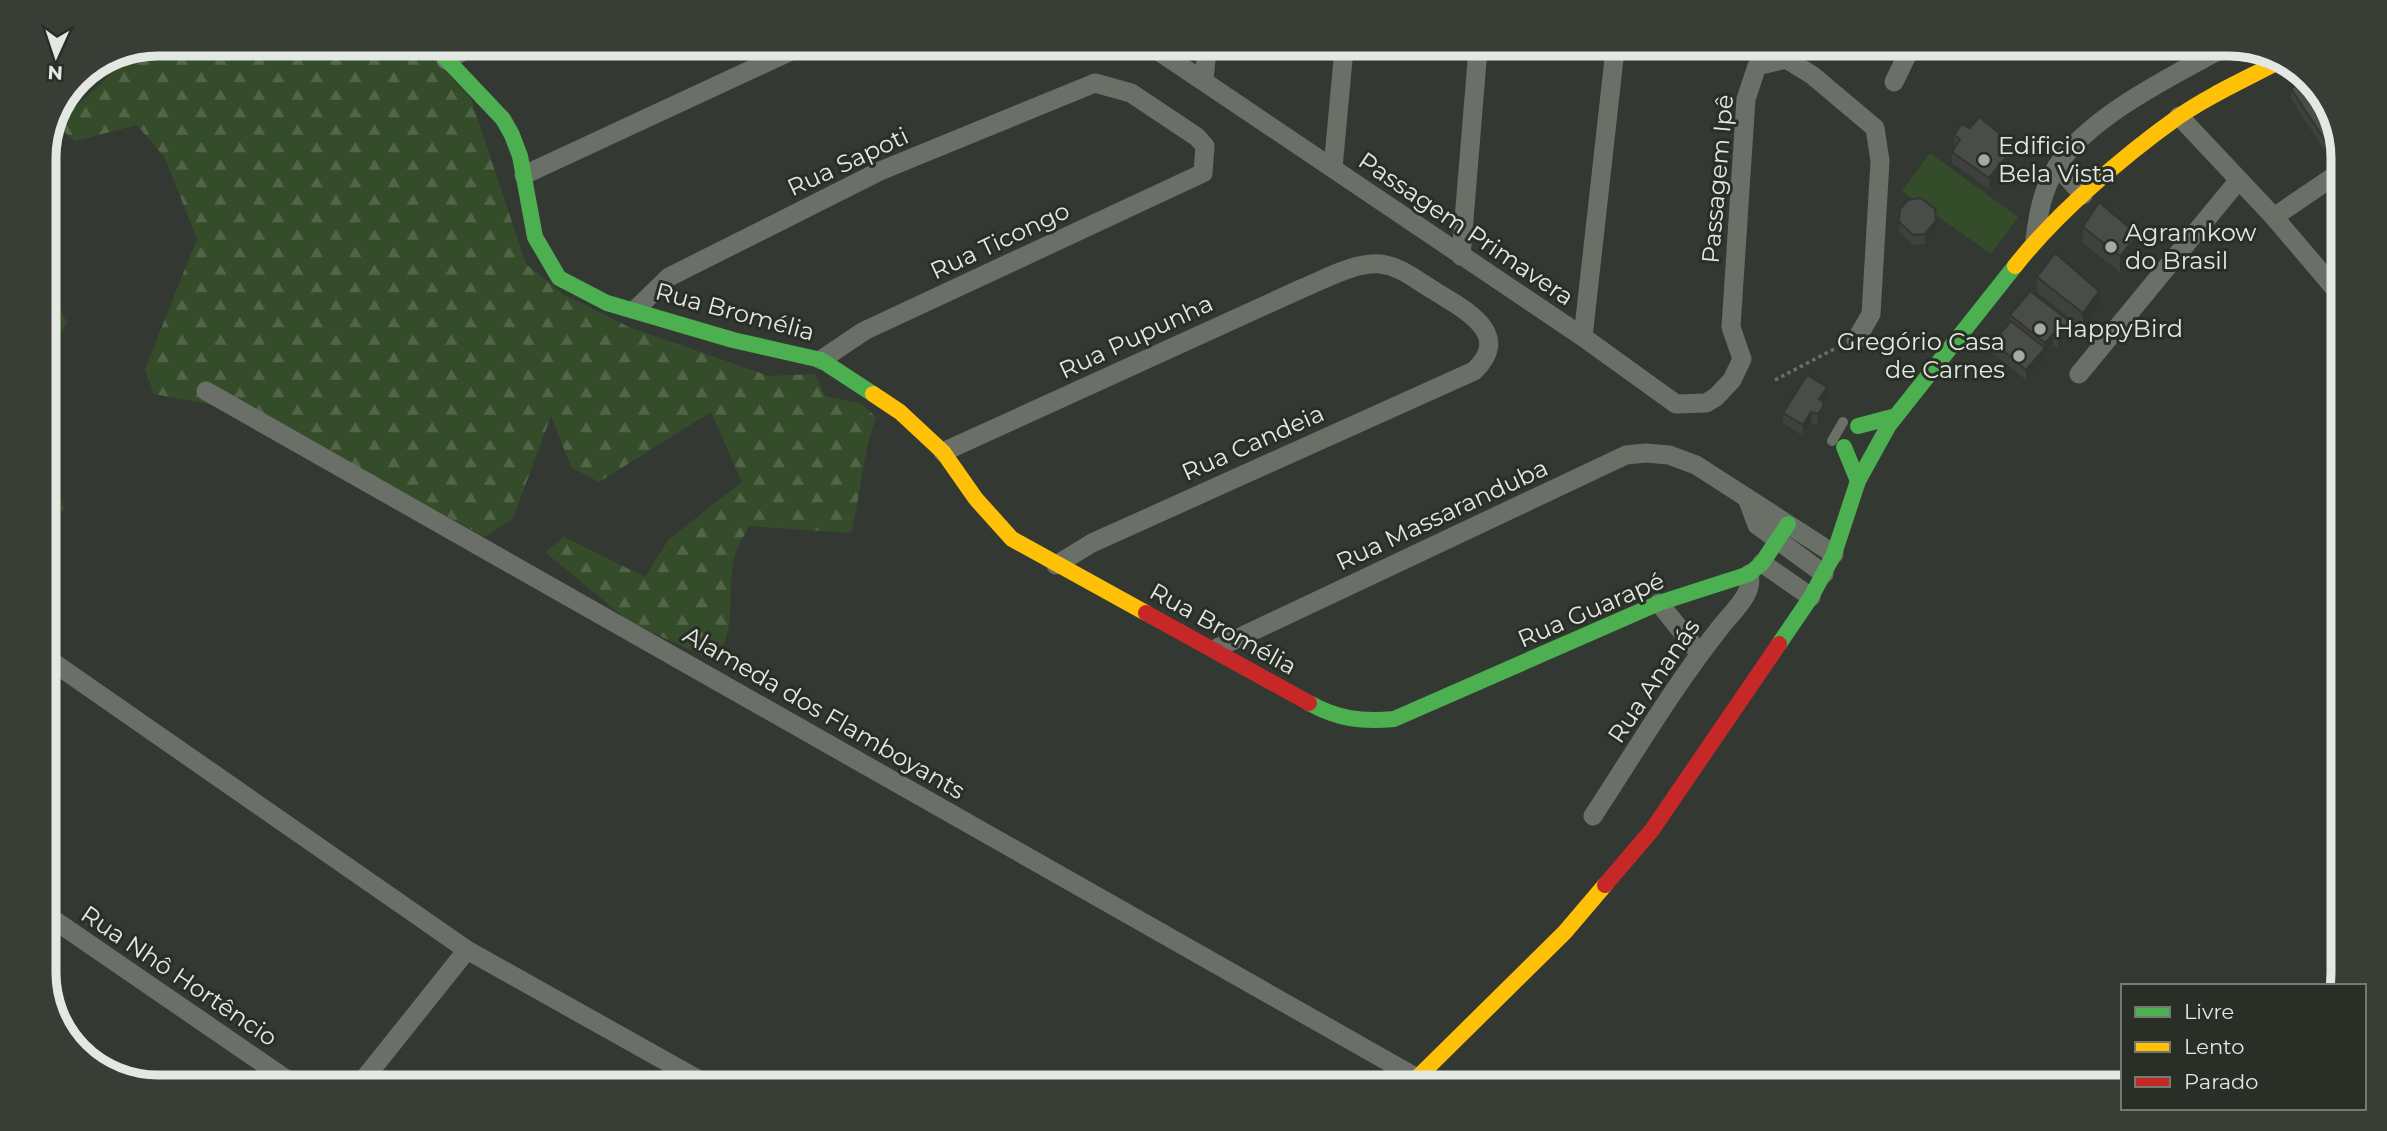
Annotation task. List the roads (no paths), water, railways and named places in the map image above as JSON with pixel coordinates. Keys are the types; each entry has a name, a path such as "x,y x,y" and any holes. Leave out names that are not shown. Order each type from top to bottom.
{"street":[{"name":"Rua Bromélia","path":"444,56 503,119 520,156 535,237 558,278 607,303 636,309 733,340 821,360 900,412 943,452 976,499 1012,539 1330,714 1361,722 1378,723 1394,719"},
{"path":"524,175 780,56"},
{"name":"Passagem Primavera","path":"1166,56 1583,337 1675,404 1706,403 1716,397 1732,380 1742,359"},
{"path":"1204,81 1206,56"},
{"path":"1333,169 1343,56"},
{"path":"1461,256 1477,56"},
{"path":"1583,337 1614,56"},
{"path":"1894,82 1907,56"},
{"path":"2035,240 2040,205 2057,166 2098,125 2123,106 2209,56"},
{"name":"Passagem Ipê","path":"1742,359 1731,327 1746,99 1757,66 1786,60 1812,75 1875,128 1880,161 1871,314 1856,340"},
{"path":"1420,1075 1565,932 1652,830 1811,597 1834,554 1858,481 1896,416 2035,240 2083,195 2179,116 2271,66"},
{"name":"Rua Ticongo","path":"821,360 864,331 1203,173 1205,146 1197,137 1130,93 1095,83"},
{"name":"Rua Sapoti","path":"636,309 669,277 880,171 1095,83"},
{"path":"2179,116 2274,218 2331,284"},
{"path":"2057,166 2083,195"},
{"path":"2274,218 2331,178"},
{"path":"2079,374 2238,181"},
{"name":"Rua Pupunha","path":"943,452 1303,288 1350,270 1377,264 1396,267 1468,312 1486,332 1490,347 1487,359 1474,371"},
{"name":"Rua Candeia","path":"1056,565 1104,538 1474,371"},
{"name":"Alameda dos Flamboyants","path":"206,391 1403,1075"},
{"path":"1850,424 1896,416"},
{"path":"1838,444 1858,481"},
{"name":"Rua Massaranduba","path":"1214,649 1626,455 1646,453 1669,456 1696,465 1747,498 1757,524 1783,532"},
{"path":"1783,532 1756,568 1811,597"},
{"path":"1783,532 1834,554"},
{"path":"1783,532 1824,574"},
{"name":"Rua Guarapé","path":"1394,719 1659,603 1756,568"},
{"name":"Rua Ananás","path":"1593,816 1699,653 1751,587 1756,568"},
{"path":"1659,603 1699,653"},
{"path":"56,664 467,950 690,1075"},
{"name":"Rua Nhô Hortêncio","path":"56,921 280,1075"},
{"path":"367,1075 467,950"}],"lane":[{"path":"1838,444 1850,424"}],"place":[{"name":"Edificio Bela Vista","path":"1984,160"},
{"name":"Agramkow do Brasil","path":"2111,247"},
{"name":"HappyBird","path":"2040,329"},
{"name":"Gregório Casa de Carnes","path":"2019,356"}]}
